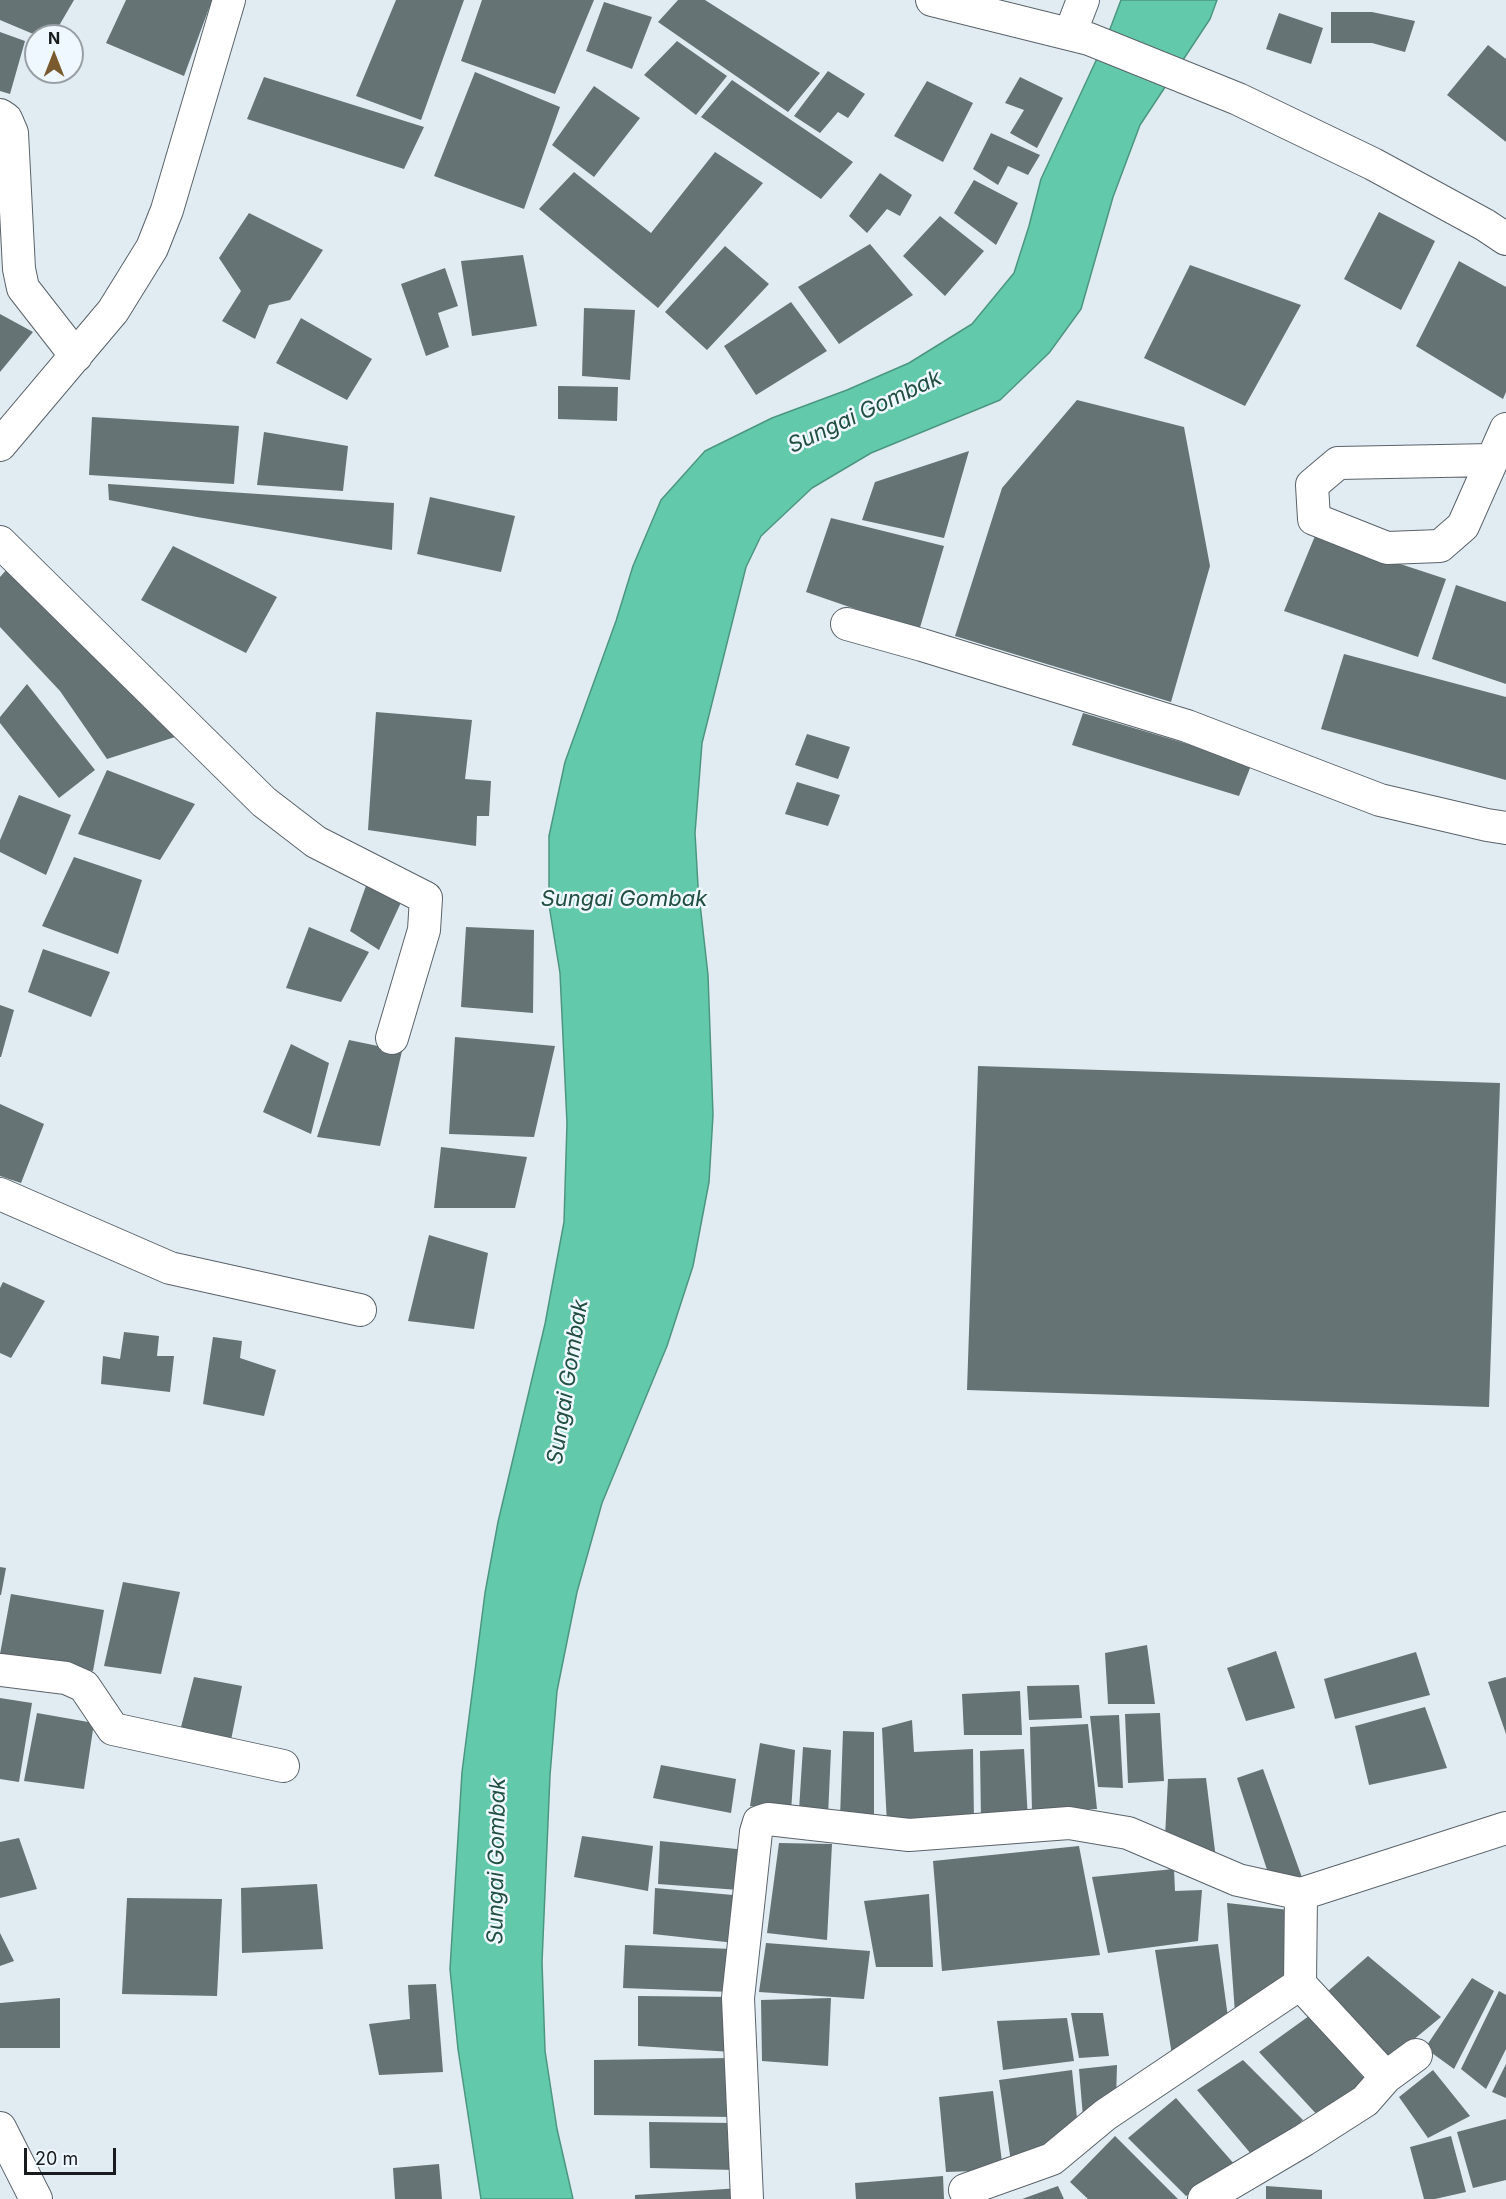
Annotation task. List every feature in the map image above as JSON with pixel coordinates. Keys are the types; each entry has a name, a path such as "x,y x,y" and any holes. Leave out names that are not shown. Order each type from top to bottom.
{"street":[{"path":"0,445 113,311 152,248 167,210 229,0"},
{"path":"932,0 1079,36 1238,99 1373,164 1485,225 1506,239"},
{"path":"1079,36 1083,0"},
{"path":"0,115 6,119 12,134 19,269 23,288 76,356"},
{"path":"1492,460 1338,464 1312,485 1314,519 1387,548 1440,546 1463,526 1506,429"},
{"path":"0,542 264,802 316,842 426,898 424,930 392,1038"},
{"path":"847,624 1187,726 1380,800 1506,828"},
{"path":"0,1194 170,1268 360,1310"},
{"path":"0,1671 66,1678 84,1686 113,1729 283,1766"},
{"path":"747,2199 738,1998 759,1822 768,1819 909,1835 1069,1823 1128,1833 1238,1881 1301,1894 1506,1828"},
{"path":"1301,1894 1300,1984 1386,2077"},
{"path":"965,2190 1052,2159 1105,2115 1300,1984"},
{"path":"1204,2199 1365,2102 1386,2077 1416,2055"},
{"path":"0,2128 36,2199"}],"water":[{"name":"Sungai Gombak","path":"1121,0 1217,0 1210,19 1140,125 1113,197 1081,309 1049,353 1000,400 871,453 812,488 761,536 746,567 702,743 695,833 698,886 708,975 713,1115 709,1182 693,1266 667,1346 602,1503 577,1592 557,1691 550,1775 542,1962 545,2051 557,2129 573,2199 481,2199 458,2049 450,1969 462,1772 485,1593 498,1522 545,1324 564,1222 567,1123 560,973 549,905 549,836 565,762 616,621 633,566 661,500 705,451 772,418 847,390 909,363 972,324 1014,273 1041,179 1107,37"}],"building":[{"path":"0,0 74,0 60,24 24,24 24,30 0,20"},
{"path":"126,0 212,0 184,76 106,43"},
{"path":"396,0 464,0 421,120 356,96"},
{"path":"482,0 594,0 555,94 461,61"},
{"path":"678,0 705,0 820,73 788,112 658,22"},
{"path":"604,2 652,17 632,69 586,51"},
{"path":"1331,12 1372,12 1415,21 1405,52 1372,43 1331,43"},
{"path":"1279,13 1323,28 1311,64 1266,49"},
{"path":"0,32 24,41 24,45 10,94 0,91"},
{"path":"677,41 727,76 696,115 644,75"},
{"path":"1488,45 1506,59 1506,142 1447,95"},
{"path":"828,71 865,94 848,118 838,112 820,133 794,116"},
{"path":"475,72 560,107 524,209 434,176"},
{"path":"264,77 424,127 404,169 247,119"},
{"path":"1020,77 1063,98 1037,148 1010,133 1024,110 1005,103"},
{"path":"732,80 853,162 821,199 701,117"},
{"path":"927,81 973,103 943,162 894,136"},
{"path":"594,86 640,118 594,177 552,145"},
{"path":"991,133 1040,155 1028,175 1008,166 998,185 973,169"},
{"path":"715,152 763,183 658,308 539,209 574,172 651,233"},
{"path":"880,173 912,195 900,216 887,209 867,233 849,216"},
{"path":"974,180 1018,203 996,245 954,213"},
{"path":"1379,212 1435,241 1401,310 1344,279"},
{"path":"249,213 323,250 290,300 269,305 255,339 222,321 241,291 219,258"},
{"path":"940,216 984,251 945,296 903,256"},
{"path":"870,244 913,295 839,344 798,287"},
{"path":"725,246 769,284 707,350 665,312"},
{"path":"523,255 537,326 472,336 461,261"},
{"path":"1459,261 1506,287 1506,392 1503,399 1416,346"},
{"path":"1190,265 1301,305 1245,406 1144,358"},
{"path":"445,268 458,306 438,313 449,347 426,356 401,284"},
{"path":"791,302 827,351 756,395 724,346"},
{"path":"584,308 635,310 630,380 582,376"},
{"path":"0,314 33,332 0,372"},
{"path":"301,318 372,359 347,400 276,363"},
{"path":"558,386 618,387 617,421 558,419"},
{"path":"1077,400 1184,427 1210,566 1171,702 955,636 1002,488"},
{"path":"92,417 239,426 234,484 89,475"},
{"path":"264,432 348,446 343,491 257,485"},
{"path":"969,451 944,538 862,520 875,482"},
{"path":"108,484 394,503 392,550 109,500"},
{"path":"430,497 515,516 501,572 417,554"},
{"path":"831,518 944,546 919,631 806,592"},
{"path":"1315,536 1446,579 1418,657 1284,611"},
{"path":"173,546 277,597 246,653 141,600"},
{"path":"7,569 105,662 175,737 107,759 60,691 0,627 0,577"},
{"path":"1456,585 1506,602 1506,684 1432,659"},
{"path":"1344,654 1506,697 1506,780 1321,729"},
{"path":"27,684 95,770 59,798 0,723 0,717"},
{"path":"376,712 472,720 465,779 491,781 489,816 477,816 476,846 368,830"},
{"path":"1083,713 1252,763 1239,796 1072,745"},
{"path":"807,734 850,747 838,779 795,765"},
{"path":"107,770 195,804 160,860 78,834"},
{"path":"797,782 840,795 828,826 785,814"},
{"path":"19,795 71,815 46,875 0,852 0,840"},
{"path":"74,857 142,880 118,954 42,926"},
{"path":"368,880 404,896 379,950 350,931"},
{"path":"309,927 369,952 341,1002 286,988"},
{"path":"466,927 534,930 533,1013 461,1007"},
{"path":"43,949 110,972 91,1017 28,992"},
{"path":"0,1005 14,1010 1,1057 0,1057"},
{"path":"455,1037 555,1046 534,1137 449,1134"},
{"path":"349,1040 402,1051 380,1146 317,1137"},
{"path":"291,1044 329,1063 311,1134 263,1112"},
{"path":"978,1066 1500,1083 1489,1407 967,1390"},
{"path":"0,1104 44,1124 21,1183 0,1176"},
{"path":"441,1147 527,1157 515,1208 434,1208"},
{"path":"429,1235 488,1253 474,1329 408,1321"},
{"path":"3,1282 45,1301 11,1358 0,1353 0,1288"},
{"path":"124,1332 159,1336 157,1356 174,1356 170,1392 101,1384 103,1356 120,1359"},
{"path":"213,1337 242,1341 240,1358 276,1370 264,1416 203,1404"},
{"path":"0,1567 6,1568 1,1595 0,1595"},
{"path":"123,1582 180,1592 161,1674 104,1666"},
{"path":"11,1594 104,1610 93,1671 0,1654"},
{"path":"1147,1645 1155,1704 1108,1704 1105,1653"},
{"path":"1276,1651 1295,1708 1246,1721 1227,1668"},
{"path":"1416,1652 1430,1695 1335,1719 1324,1679"},
{"path":"194,1677 242,1686 231,1740 181,1727"},
{"path":"1506,1677 1506,1734 1488,1682"},
{"path":"1079,1685 1082,1718 1029,1720 1027,1686"},
{"path":"1020,1691 1022,1735 964,1735 962,1694"},
{"path":"0,1698 32,1703 19,1782 0,1779"},
{"path":"1425,1707 1447,1768 1369,1785 1355,1726"},
{"path":"37,1713 94,1723 84,1789 24,1781"},
{"path":"1160,1713 1164,1781 1128,1783 1125,1714"},
{"path":"1119,1715 1123,1788 1098,1787 1090,1716"},
{"path":"912,1720 914,1752 973,1749 974,1822 887,1824 882,1728"},
{"path":"1088,1724 1097,1809 1032,1811 1030,1727"},
{"path":"843,1731 874,1732 874,1820 840,1818"},
{"path":"760,1743 795,1750 791,1812 750,1806"},
{"path":"803,1747 831,1750 828,1816 799,1810"},
{"path":"1024,1749 1028,1820 981,1821 980,1751"},
{"path":"661,1765 736,1779 731,1813 653,1798"},
{"path":"1263,1769 1304,1883 1272,1885 1237,1778"},
{"path":"1206,1778 1216,1859 1165,1837 1168,1779"},
{"path":"582,1836 653,1846 648,1891 574,1877"},
{"path":"19,1838 37,1889 0,1898 0,1842"},
{"path":"660,1841 746,1850 739,1890 658,1884"},
{"path":"779,1843 832,1844 827,1940 767,1933"},
{"path":"1079,1846 1100,1955 942,1971 933,1861"},
{"path":"1174,1869 1175,1891 1202,1890 1198,1941 1108,1953 1092,1877"},
{"path":"317,1884 323,1949 242,1953 241,1888"},
{"path":"655,1888 744,1896 735,1943 653,1934"},
{"path":"929,1894 933,1967 876,1967 864,1901"},
{"path":"127,1898 222,1899 217,1996 122,1994"},
{"path":"1227,1903 1289,1910 1290,1982 1235,2013"},
{"path":"0,1933 14,1961 0,1966"},
{"path":"766,1943 870,1951 864,1999 759,1992"},
{"path":"1218,1944 1229,2025 1172,2055 1155,1950"},
{"path":"625,1945 733,1949 732,1992 623,1988"},
{"path":"1368,1956 1441,2017 1390,2059 1327,1992"},
{"path":"1472,1978 1494,1991 1454,2069 1425,2048"},
{"path":"436,1984 443,2072 379,2075 369,2024 410,2019 408,1985"},
{"path":"1499,1991 1506,1995 1506,2049 1486,2089 1461,2069"},
{"path":"638,1996 732,1997 732,2052 638,2046"},
{"path":"60,1998 60,2048 0,2048 0,2003"},
{"path":"831,1998 828,2066 762,2061 761,2000"},
{"path":"1071,2013 1103,2013 1109,2056 1079,2058"},
{"path":"1309,2016 1370,2085 1321,2119 1259,2052"},
{"path":"1067,2018 1074,2061 1003,2070 997,2021"},
{"path":"730,2058 731,2117 594,2115 594,2060"},
{"path":"1243,2060 1303,2120 1257,2161 1197,2090"},
{"path":"1506,2064 1506,2098 1492,2092"},
{"path":"1117,2065 1116,2100 1083,2117 1079,2069"},
{"path":"1072,2070 1078,2128 1011,2162 999,2080"},
{"path":"1433,2070 1470,2116 1428,2138 1399,2097"},
{"path":"993,2091 1003,2170 946,2172 939,2097"},
{"path":"1176,2098 1236,2166 1186,2196 1128,2138"},
{"path":"1506,2119 1506,2180 1473,2188 1457,2132"},
{"path":"649,2122 734,2123 735,2170 650,2168"},
{"path":"1115,2136 1178,2199 1088,2199 1070,2182"},
{"path":"1451,2136 1466,2192 1435,2199 1424,2199 1410,2147"},
{"path":"439,2164 442,2199 395,2199 393,2168"},
{"path":"943,2176 944,2199 856,2199 855,2183"},
{"path":"1058,2186 1064,2199 1022,2199"},
{"path":"1266,2186 1322,2190 1322,2199 1266,2199"},
{"path":"740,2188 740,2199 635,2199 635,2195"}]}
